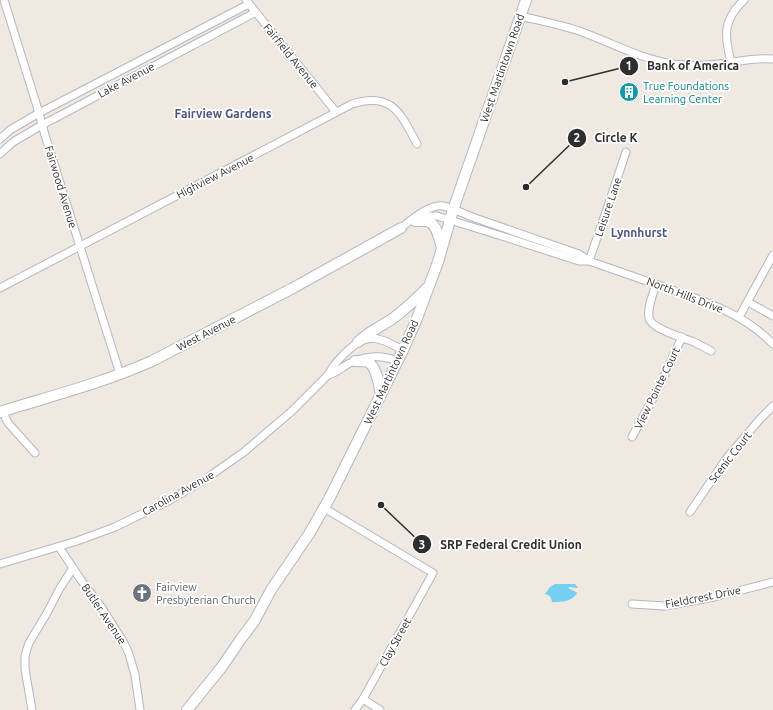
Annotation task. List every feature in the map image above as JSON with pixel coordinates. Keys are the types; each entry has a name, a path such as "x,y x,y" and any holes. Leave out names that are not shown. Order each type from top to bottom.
{"main road":[{"name":"West Martintown Road","path":"187,710 221,668 254,620 271,590 305,540 324,508 403,350 416,321 438,262 454,210 526,0"},
{"path":"416,221 427,221 433,225 437,231 442,248"},
{"name":"West Avenue","path":"2,412 120,374 152,361 266,302 401,228"},
{"path":"358,342 364,336 390,320 412,303 428,287"},
{"path":"355,361 370,364 376,375 381,394"}],"street":[{"name":"Fairwood Avenue","path":"4,0 120,374"},
{"path":"731,62 726,41 728,22 733,12 744,0"},
{"name":"Lake Avenue","path":"0,139 10,130 39,113 248,2"},
{"name":"Fairfield Avenue","path":"248,2 336,112"},
{"name":"Lake Avenue","path":"0,154 18,139 42,125 256,12"},
{"path":"520,16 582,32 638,55 664,62 692,66 756,59 773,59"},
{"name":"Highview Avenue","path":"0,288 352,104 374,100 385,103 394,108 402,116 417,144"},
{"name":"Leisure Lane","path":"589,261 610,203 626,152"},
{"name":"West Avenue","path":"401,228 413,218 436,207 443,206 454,210"},
{"name":"North Hills Drive","path":"454,210 473,218 579,254 589,261 707,302 739,317 756,328 773,344"},
{"name":"West Avenue","path":"401,228 429,216 437,216 451,220"},
{"name":"North Hills Drive","path":"451,220 579,262 589,261"},
{"path":"739,317 773,255"},
{"path":"656,284 649,310 649,318 651,323 657,328 696,343 711,351"},
{"path":"748,302 773,316"},
{"path":"358,342 374,338 385,341 403,350"},
{"name":"View Pointe Court","path":"632,438 658,389 682,338"},
{"name":"Carolina Avenue","path":"0,564 59,547 115,527 166,502 209,476 244,452 292,411 328,375 334,365 344,354 358,342"},
{"name":"Carolina Avenue","path":"328,375 335,373 348,363 375,356 397,361"},
{"name":"Scenic Court","path":"690,512 726,459 773,406"},
{"path":"2,412 9,424 35,453"},
{"name":"Clay Street","path":"324,508 434,573 356,710"},
{"name":"Butler Avenue","path":"59,547 72,568 102,608 124,643 135,674 140,710"},
{"path":"32,710 24,669 25,656 32,637 72,568"},
{"name":"Fieldcrest Drive","path":"632,604 665,606 714,597 773,582"},
{"path":"363,699 380,710"}],"water":[{"path":"555,584 575,584 578,588 568,588 577,593 569,600 563,602 552,602 550,596 545,594 550,587"}],"place":[{"name":"Bank of America","path":"565,82"},
{"name":"True Foundations Learning Center","path":"629,92"},
{"name":"Circle K","path":"526,187"},
{"name":"SRP Federal Credit Union","path":"381,505"},
{"name":"Fairview Presbyterian Church","path":"142,593"}],"district":[{"name":"Fairview Gardens","path":"223,114"},
{"name":"Lynnhurst","path":"639,233"}]}
